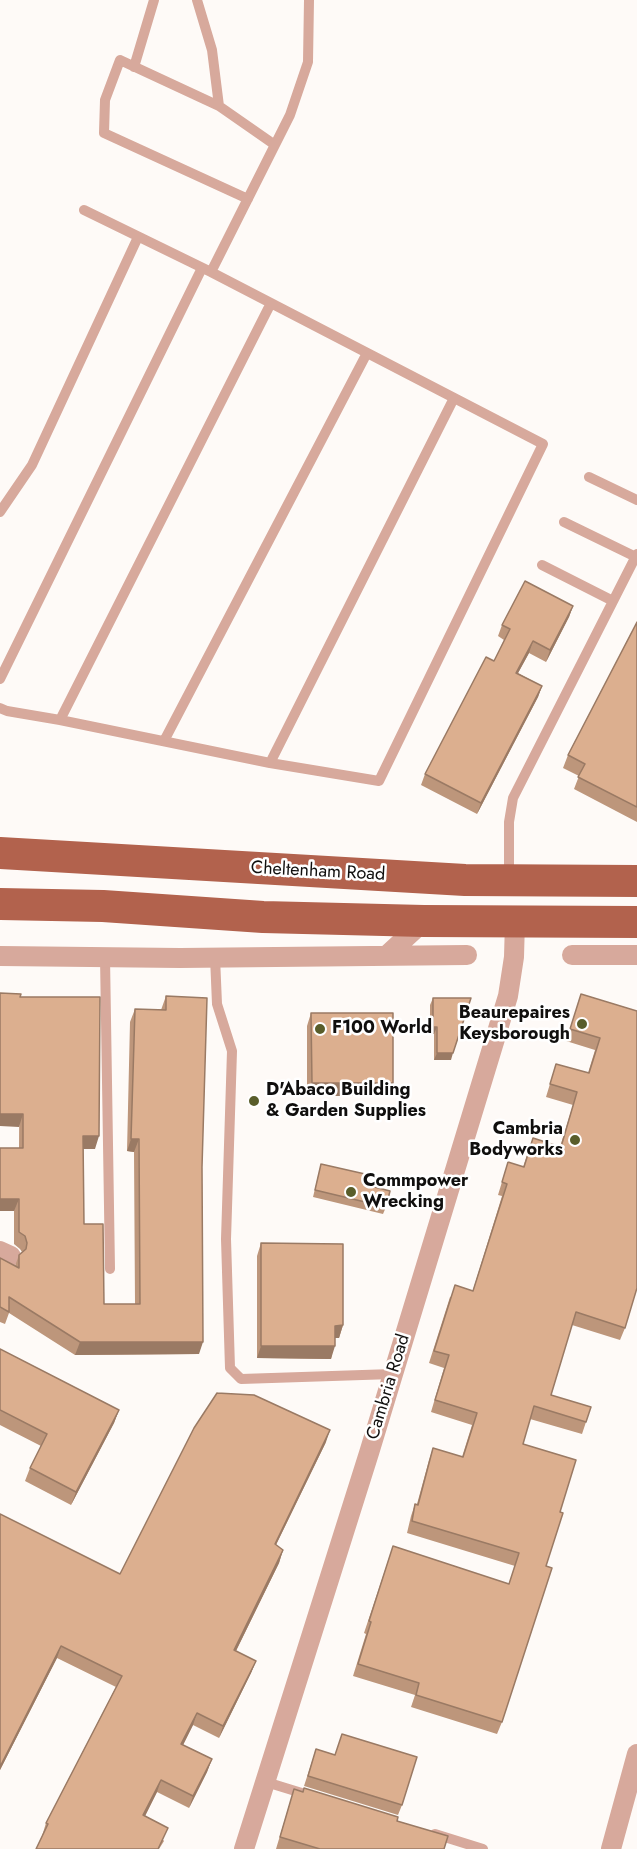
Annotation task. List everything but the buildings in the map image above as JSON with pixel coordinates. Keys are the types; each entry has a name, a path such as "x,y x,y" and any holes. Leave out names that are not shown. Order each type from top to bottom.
{"main road":[{"name":"Cheltenham Road","path":"0,853 465,880 637,881"},
{"path":"509,880 515,921"},
{"path":"0,904 103,906 263,917 424,921 637,922"}],"street":[{"path":"386,956 424,921"},
{"name":"Cambria Road","path":"244,1849 393,1374 508,996 514,957 515,921"},
{"path":"572,956 637,955"},
{"path":"0,956 467,956"},
{"path":"610,1849 637,1754"}],"lane":[{"path":"134,67 154,0"},
{"path":"198,0 212,50 219,106"},
{"path":"0,679 206,270 248,199 290,115 308,62 309,0"},
{"path":"248,199 104,133 105,100 120,60 219,106 275,145"},
{"path":"0,708 270,763 379,781 543,444 271,303 84,210"},
{"path":"0,512 32,465 138,237"},
{"path":"60,720 271,303"},
{"path":"164,741 367,353"},
{"path":"270,763 454,398"},
{"path":"589,477 637,500"},
{"path":"509,880 509,822 513,798 636,556 564,522"},
{"path":"542,566 613,601"},
{"path":"105,957 110,1269"},
{"path":"215,957 217,1004 231,1052 226,1239 230,1368 241,1379 393,1374"},
{"path":"266,1782 311,1796"},
{"path":"426,1831 483,1849"}],"place":[{"name":"Beaurepaires Keysborough","path":"582,1024"},
{"name":"F100 World","path":"320,1029"},
{"name":"D'Abaco Building & Garden Supplies","path":"254,1101"},
{"name":"Cambria Bodyworks","path":"575,1140"},
{"name":"Commpower Wrecking","path":"351,1192"}]}
